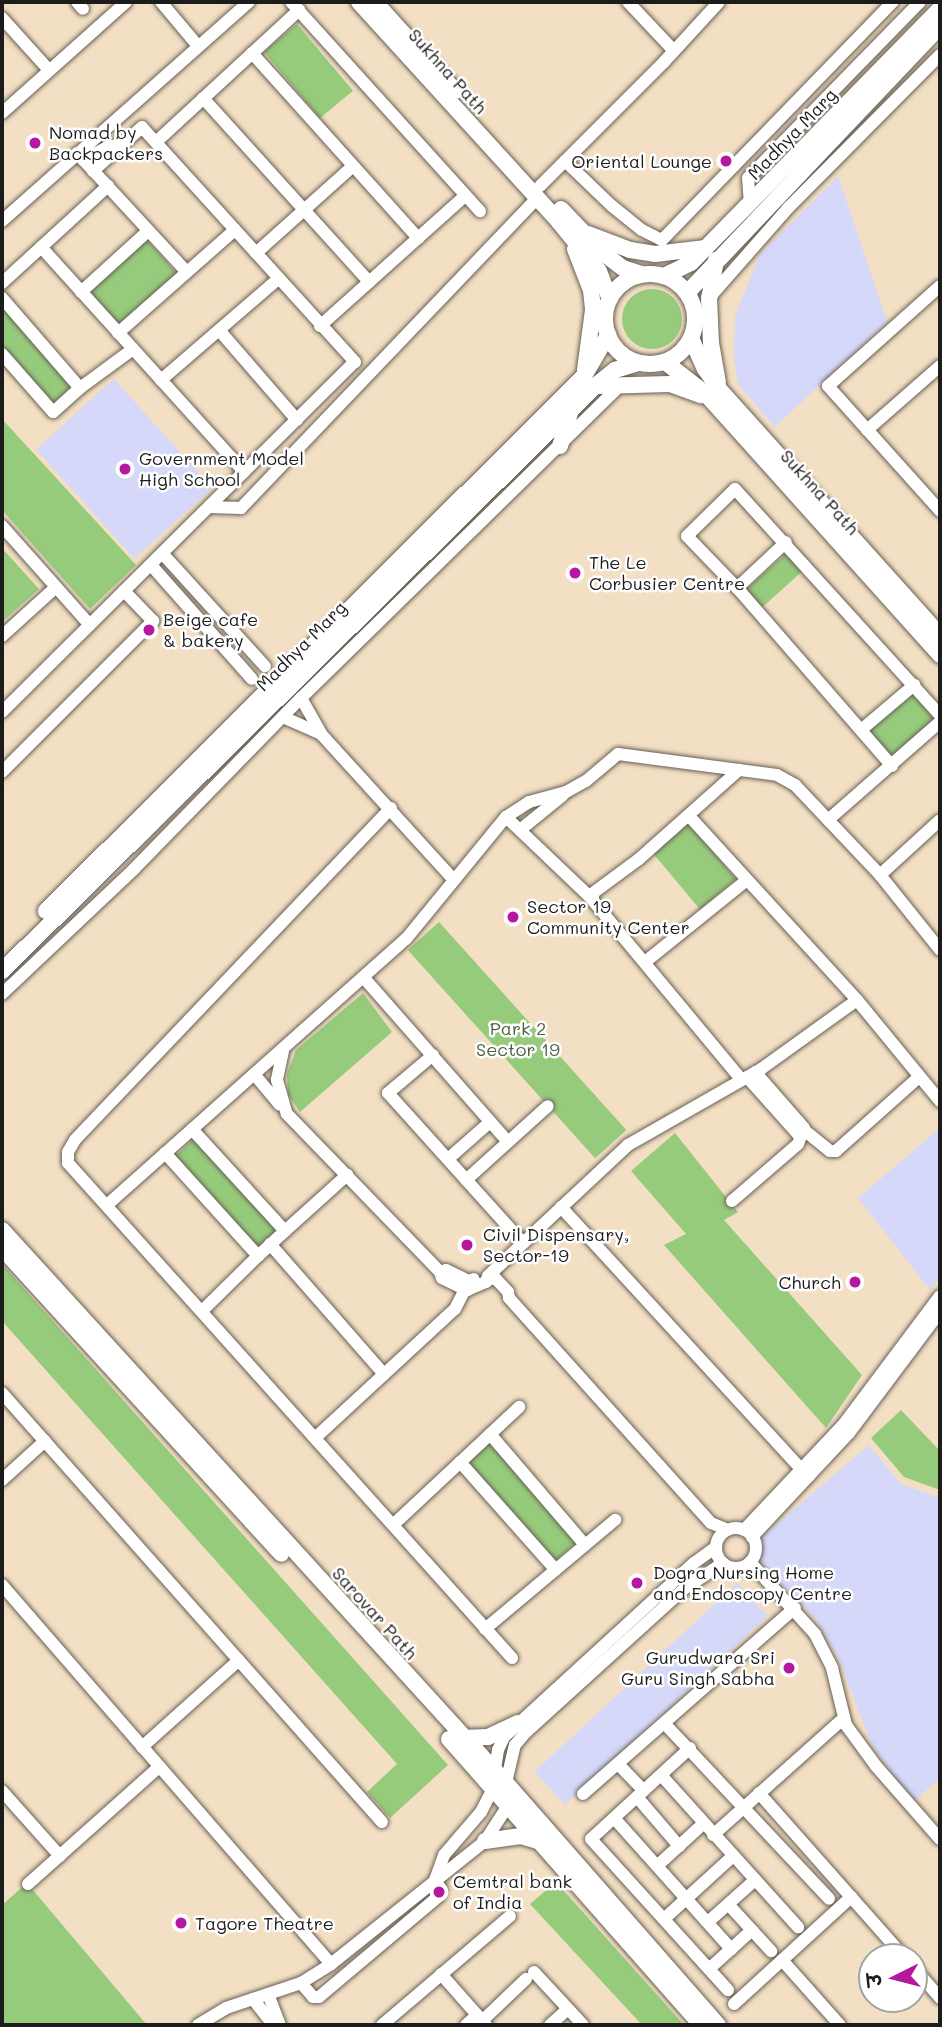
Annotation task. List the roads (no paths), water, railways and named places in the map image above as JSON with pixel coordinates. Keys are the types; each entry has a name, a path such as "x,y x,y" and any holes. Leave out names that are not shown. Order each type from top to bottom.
{"main road":[{"name":"Sukhna Path","path":"359,2 539,192"},
{"name":"Sukhna Path","path":"375,2 576,234 599,271 610,299"},
{"name":"Madhya Marg","path":"755,209 940,9"},
{"name":"Madhya Marg","path":"687,293 711,254 940,26"},
{"name":"Sukhna Path","path":"576,234 623,268 642,274"},
{"path":"576,234 630,250 655,254 711,254 709,298 715,394 670,384 590,381 593,310 591,290 576,234"},
{"name":"Madhya Marg","path":"664,276 711,254"},
{"path":"642,274 664,276 687,293 695,318 691,338 673,358 665,362 638,363 622,355 608,335 605,319 610,299 625,282 642,274"},
{"name":"Madhya Marg","path":"2,971 570,410 590,381 608,335"},
{"name":"Sukhna Path","path":"691,338 715,394 940,655"},
{"name":"Sukhna Path","path":"665,362 715,394 940,635"},
{"name":"Madhya Marg","path":"2,956 590,381 638,363"},
{"path":"560,446 570,410"},
{"name":"Sarovar Path","path":"2,1230 494,1771 507,1807 701,2025"},
{"name":"Sarovar Path","path":"2,1248 718,2025"},
{"path":"462,1738 488,1737 517,1723"},
{"path":"485,1841 521,1836 539,1842"}],"street":[{"path":"2,113 126,2"},
{"path":"162,2 198,46"},
{"path":"2,221 80,157 249,2"},
{"path":"628,2 674,51"},
{"path":"209,507 241,508 539,192 565,161 719,2"},
{"path":"565,161 612,206 642,230 662,240 893,2"},
{"path":"748,178 920,2"},
{"path":"156,142 252,53 295,6 480,211"},
{"path":"2,18 49,70"},
{"path":"252,53 418,238"},
{"path":"709,298 788,208 940,55"},
{"path":"203,98 369,282"},
{"path":"2,712 355,362 142,127 93,171"},
{"path":"80,157 122,144"},
{"path":"745,154 755,209 788,208"},
{"path":"80,157 187,272"},
{"path":"256,253 352,166"},
{"path":"2,283 108,186"},
{"path":"320,326 465,196"},
{"path":"118,333 234,230"},
{"path":"81,292 148,231"},
{"path":"41,247 244,472"},
{"path":"161,380 278,279"},
{"path":"940,286 828,386 940,511"},
{"path":"2,298 80,388"},
{"path":"219,330 297,420"},
{"path":"2,354 53,412 80,388 133,349"},
{"path":"867,430 940,366"},
{"path":"2,993 134,869 301,698 622,384"},
{"path":"892,766 737,587 687,536 735,489 786,542 940,715"},
{"path":"2,526 90,625"},
{"path":"737,587 786,542"},
{"path":"162,554 265,666"},
{"path":"151,565 252,678"},
{"path":"2,636 56,587"},
{"path":"2,772 153,621 124,591"},
{"path":"861,730 914,685"},
{"path":"301,698 323,735 454,880"},
{"path":"283,717 300,722 323,735"},
{"path":"828,820 940,722"},
{"path":"520,830 618,754 777,775 795,785 880,875 940,950"},
{"path":"589,896 689,816 739,770"},
{"path":"107,1205 406,939 506,817 529,802 566,792"},
{"path":"391,808 75,1140 68,1152 68,1163 512,1658"},
{"path":"689,816 857,1000 918,1078 940,1101"},
{"path":"506,817 589,896 797,1133 803,1132 830,1151 836,1151 918,1078"},
{"path":"880,875 940,822"},
{"path":"645,962 747,880"},
{"path":"363,978 508,1142"},
{"path":"254,1074 287,1114 440,1272 442,1278 468,1286 486,1282 523,1242 628,1144 748,1076 857,1000"},
{"path":"284,1047 277,1080 287,1114"},
{"path":"433,1055 388,1093 523,1242"},
{"path":"466,1180 548,1106"},
{"path":"448,1159 490,1122"},
{"path":"192,1129 285,1231"},
{"path":"732,1201 798,1144 803,1132"},
{"path":"165,1153 258,1256"},
{"path":"202,1311 270,1244 347,1175"},
{"path":"561,1207 805,1473"},
{"path":"270,1244 384,1374"},
{"path":"490,1277 503,1298 509,1298 711,1523 728,1530 748,1533"},
{"path":"315,1438 455,1309 468,1286"},
{"path":"805,1473 940,1296"},
{"path":"748,1533 805,1473 849,1433 940,1312"},
{"path":"2,1393 382,1822"},
{"path":"393,1525 519,1407"},
{"path":"490,1434 585,1545"},
{"path":"2,1480 45,1441"},
{"path":"460,1462 556,1570"},
{"path":"700,1511 717,1543 723,1563"},
{"path":"485,1629 615,1520"},
{"path":"435,1880 444,1855 481,1812 499,1786 515,1745 552,1701 680,1585 728,1530"},
{"path":"680,1585 723,1563 735,1568 750,1562 756,1550 748,1533"},
{"path":"750,1562 795,1608 815,1634 832,1668 844,1718 876,1766 939,1835"},
{"path":"2,1585 331,1964"},
{"path":"583,1794 795,1608"},
{"path":"142,1747 239,1660"},
{"path":"494,1771 504,1737 517,1723 552,1701"},
{"path":"713,1835 844,1718"},
{"path":"664,1723 829,1899"},
{"path":"690,1748 591,1839 728,1990"},
{"path":"618,1764 679,1846"},
{"path":"28,1884 159,1767"},
{"path":"661,1775 798,1927"},
{"path":"2,1791 60,1856"},
{"path":"759,1793 892,1943"},
{"path":"198,2025 226,2008 301,1983 331,1964 485,1841 507,1807"},
{"path":"614,1818 731,1949"},
{"path":"657,1866 704,1824"},
{"path":"664,1919 733,1856"},
{"path":"301,1983 313,1997 319,1997 439,1896 441,1889 435,1880"},
{"path":"708,1923 755,1880"},
{"path":"734,2004 851,1897"},
{"path":"728,1904 771,1951"},
{"path":"382,2025 510,1916"},
{"path":"709,1969 752,1930"},
{"path":"782,1960 840,2025"},
{"path":"441,1974 482,2020"},
{"path":"466,2025 482,2020 530,1976 583,2025"},
{"path":"928,1984 940,1998"},
{"path":"268,1994 280,2025"},
{"path":"253,1999 273,2025"},
{"path":"550,2025 568,2009"}],"place":[{"name":"Nomad by Backpackers","path":"35,143"},
{"name":"Oriental Lounge","path":"726,161"},
{"name":"Government Model High School","path":"125,469"},
{"name":"The Le Corbusier Centre","path":"575,573"},
{"name":"Beige cafe & bakery","path":"149,630"},
{"name":"Sector 19 Community Center","path":"513,917"},
{"name":"Civil Dispensary, Sector-19","path":"467,1245"},
{"name":"Church","path":"855,1282"},
{"name":"Dogra Nursing Home and Endoscopy Centre","path":"637,1583"},
{"name":"Gurudwara Sri Guru Singh Sabha","path":"789,1668"},
{"name":"Cemtral bank of India","path":"439,1892"},
{"name":"Tagore Theatre","path":"181,1923"}],"park label":[{"name":"Park 2 Sector 19","path":"518,1039"}]}
